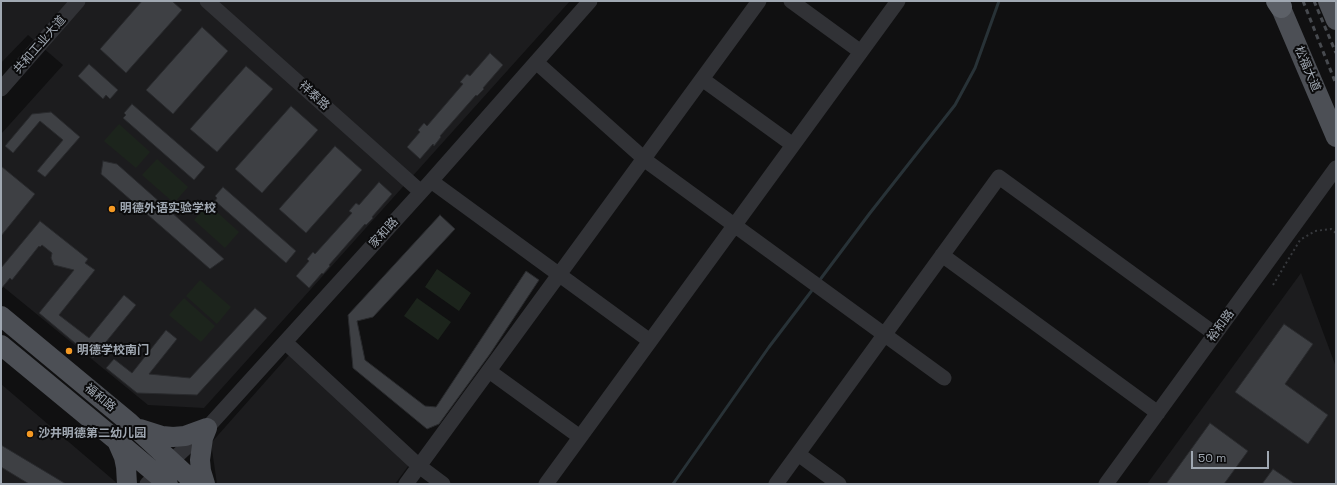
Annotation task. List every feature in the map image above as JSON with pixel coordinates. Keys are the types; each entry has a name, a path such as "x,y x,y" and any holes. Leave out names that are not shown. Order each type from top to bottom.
{"main road":[{"path":"1328,1 1336,20"},
{"name":"松福大道","path":"1279,3 1336,137"},
{"name":"福和路","path":"1,316 130,422 196,484"},
{"name":"福和路","path":"1,345 116,440 157,481"},
{"path":"130,422 145,431 162,436 185,436 197,433 207,428"},
{"path":"205,484 201,471 200,460 203,438 207,428"},
{"path":"116,440 124,458 127,484"}],"street":[{"name":"共和工业大道","path":"1,89 78,1"},
{"name":"祥泰路","path":"207,1 426,186 559,275 650,341"},
{"name":"家和路","path":"157,481 172,461 207,428 426,186 590,1"},
{"path":"406,484 759,1"},
{"path":"791,1 861,52"},
{"path":"546,484 898,1"},
{"path":"536,62 644,158 944,378"},
{"path":"702,79 793,145"},
{"name":"裕和路","path":"1106,484 1336,168"},
{"path":"776,484 999,177 1215,334"},
{"path":"942,255 1158,413"},
{"path":"285,342 419,466 443,484"},
{"path":"489,370 580,437"},
{"path":"798,454 839,484"}],"path":[{"path":"1273,285 1300,240 1315,231 1331,229 1336,232"}],"shaded area":[{"path":"1,1 570,1 204,408 148,405 1,285 1,134 63,65 28,35 1,63"},
{"path":"119,124 150,152 136,168 104,141"},
{"path":"157,159 188,187 174,203 142,175"},
{"path":"208,204 239,232 225,248 194,220"},
{"path":"437,269 471,293 459,311 425,287"},
{"path":"1301,273 1336,367 1336,484 1147,484"},
{"path":"200,280 231,307 217,324 186,296"},
{"path":"184,298 215,326 201,342 169,315"},
{"path":"417,298 451,322 438,340 404,316"},
{"path":"289,355 409,465 395,484 217,484 211,443"},
{"name":"沙井明德第二幼儿园","path":"1,384 118,484 1,484"}],"building":[{"path":"142,1 172,1 182,10 126,73 100,49"},
{"path":"202,27 228,51 173,114 146,90"},
{"path":"490,53 503,65 483,88 484,89 477,96 476,95 440,136 441,137 434,146 433,144 420,159 407,147 420,132 418,130 424,123 427,126 463,84 460,82 467,74 470,76"},
{"path":"89,64 118,90 110,99 106,95 103,99 78,76"},
{"path":"246,66 273,89 217,152 190,129"},
{"path":"132,104 205,167 194,180 123,118 126,115 124,113"},
{"path":"291,106 318,130 262,193 235,169"},
{"path":"51,112 80,137 45,177 37,171 63,140 40,121 13,153 5,146 32,114"},
{"path":"335,146 362,170 306,233 279,209"},
{"path":"103,161 117,164 224,259 210,269 101,174"},
{"path":"1,166 35,194 1,236"},
{"path":"379,182 392,194 372,217 373,218 366,225 365,224 323,274 322,273 309,288 296,276 309,261 307,259 313,252 315,254 352,213 349,211 356,203 359,205"},
{"path":"223,187 296,251 286,263 215,201 217,198 215,196"},
{"path":"440,215 455,229 373,317 357,321 365,360 425,406 436,407 526,271 539,280 490,354 439,424 427,429 353,368 348,315"},
{"path":"40,221 88,259 85,263 95,270 59,315 89,338 124,295 136,305 93,358 39,313 74,270 54,265 51,258 52,253 42,245 40,247 39,246 12,280 10,278 1,289 1,268"},
{"path":"255,308 267,318 197,395 137,393 106,368 114,359 132,373 166,330 177,339 149,374 190,378"},
{"path":"1284,324 1313,344 1285,384 1328,415 1308,444 1235,392"},
{"path":"1210,423 1248,451 1224,484 1166,484"},
{"path":"1,445 66,484 29,484 1,467"},
{"path":"1273,469 1295,484 1262,484"}],"waterway":[{"path":"819,281 870,213 955,105 975,68 999,1"},
{"path":"673,484 769,347 813,289"}],"railway":[{"path":"1303,1 1336,84"},
{"path":"1314,1 1336,53"}],"place":[{"name":"明德外语实验学校","path":"112,209"},
{"name":"明德学校南门","path":"69,351"},
{"name":"沙井明德第二幼儿园","path":"30,434"}]}
